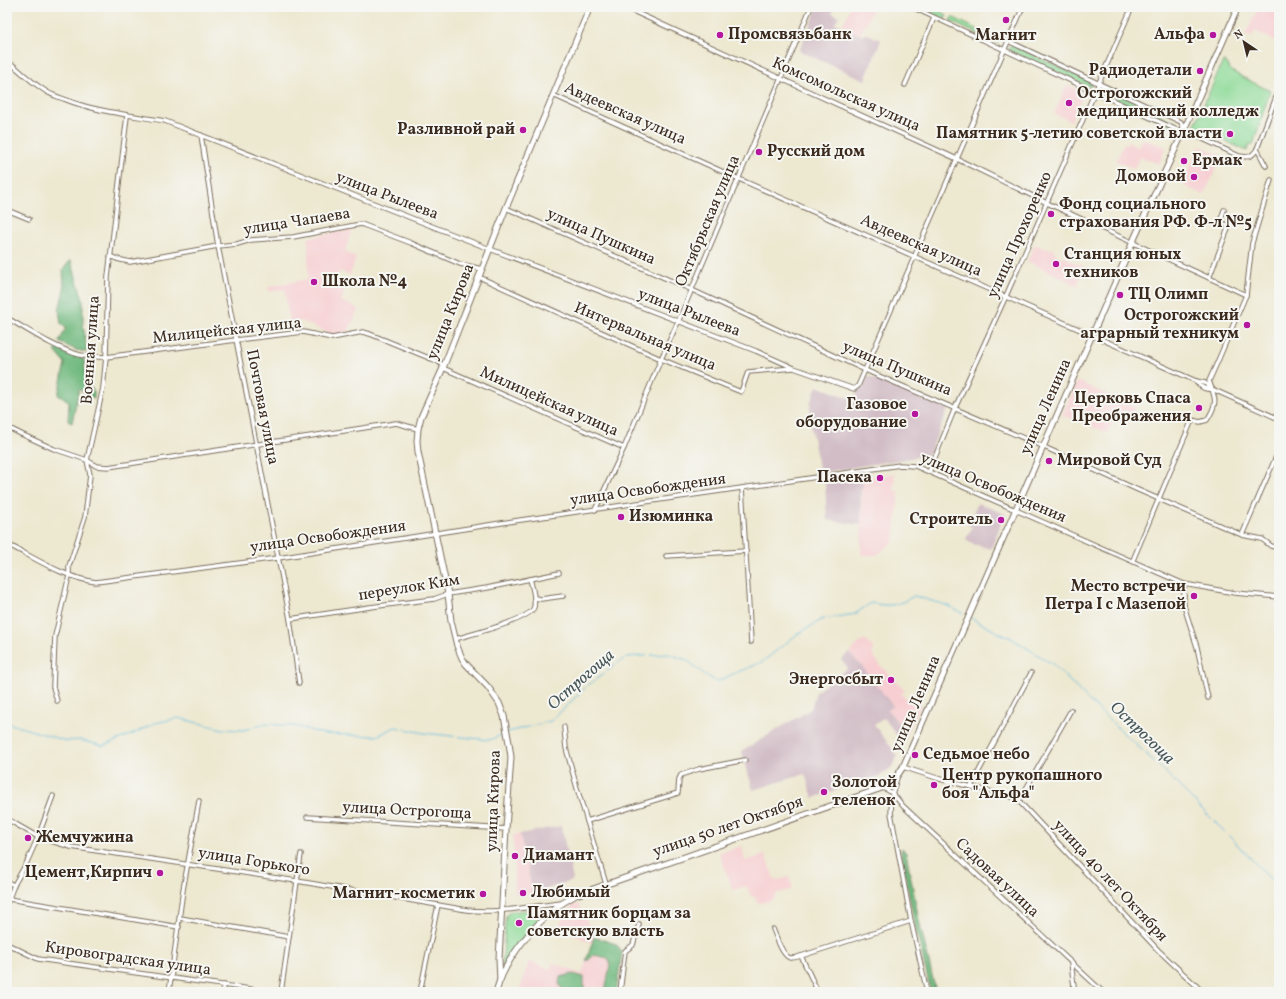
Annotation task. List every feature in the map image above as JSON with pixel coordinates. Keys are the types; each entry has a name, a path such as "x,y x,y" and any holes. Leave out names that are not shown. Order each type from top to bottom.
{"main road":[{"name":"улица Кирова","path":"500,980 499,959 511,757 509,743 506,723 502,709 496,697 466,664 459,652 455,639 448,594 418,452 418,429 421,417 443,368 506,208 590,7"},
{"name":"улица Ленина","path":"898,774 903,767 1042,446 1238,7"},
{"path":"889,785 898,774"},
{"name":"улица 50 лет Октября","path":"496,992 500,980 510,962 532,932 546,917 563,903 576,895 889,785"}],"street":[{"name":"Комсомольская улица","path":"624,7 957,159 1047,203 1246,295"},
{"name":"Октябрьская улица","path":"595,510 624,448 692,290 811,7"},
{"path":"912,7 1177,130 1184,130 1239,156 1249,157 1254,154 1257,149 1279,88"},
{"path":"865,370 1023,7"},
{"name":"улица Прохоренко","path":"929,472 955,408 1006,296 1132,7"},
{"path":"905,85 934,18"},
{"path":"1008,41 1181,122 1184,130"},
{"name":"улица Рылеева","path":"7,77 13,65 28,79 48,93 82,106 127,116 165,121 490,249 756,351"},
{"name":"Авдеевская улица","path":"553,95 1196,381 1205,383 1212,389 1279,419"},
{"name":"Военная улица","path":"57,701 53,687 55,636 70,576 69,566 85,517 90,476 87,460 103,388 106,357 108,277 127,116"},
{"name":"Почтовая улица","path":"201,135 218,246 290,619 299,683"},
{"path":"1257,149 1266,166"},
{"path":"1133,560 1192,420 1204,422 1213,410 1215,399 1209,381 1246,295 1252,243 1271,180"},
{"name":"улица Пушкина","path":"506,208 692,290 865,370 1042,446 1242,535 1262,539 1271,546 1279,548"},
{"path":"7,210 29,219"},
{"path":"1209,278 1229,226 1220,222 1224,210"},
{"name":"улица Чапаева","path":"110,256 130,262 237,244 262,238 294,237 361,224 411,242 460,264 482,269"},
{"name":"Интервальная улица","path":"479,277 661,359 741,392 748,372 794,368"},
{"name":"Милицейская улица","path":"7,318 53,344 79,355 92,357 106,357 303,332 332,338 363,332 439,362 442,364 443,368 624,448"},
{"name":"Интервальная улица","path":"756,351 794,368 854,389 858,386 865,370"},
{"path":"7,427 54,449 87,460 96,466 108,467 396,423 418,429"},
{"path":"1242,535 1279,450"},
{"name":"улица Освобождения","path":"7,544 70,576 96,582 278,558 435,533 900,465 914,466 929,472 1133,560 1184,584 1235,593 1279,597"},
{"path":"742,488 750,642"},
{"path":"666,556 746,551"},
{"name":"переулок Ким","path":"290,619 434,599 448,594 487,588 559,573"},
{"path":"455,639 497,627 519,618 532,610 534,607 534,598 530,579"},
{"path":"1184,584 1184,606 1197,647 1208,698"},
{"path":"534,598 540,599 563,596"},
{"path":"971,786 1031,673"},
{"path":"1019,801 1071,710"},
{"path":"564,728 566,748 576,788 606,884"},
{"path":"587,821 678,793 679,779 681,775 699,769 745,760"},
{"name":"улица 40 лет Октября","path":"903,767 1016,798 1158,950 1203,992"},
{"path":"898,774 892,794 891,813 911,921 927,992"},
{"path":"889,785 892,794"},
{"path":"881,788 892,794"},
{"name":"Садовая улица","path":"892,794 907,810 1103,992"},
{"path":"53,796 38,837 8,901 179,927"},
{"path":"169,992 183,890 189,865 199,801"},
{"name":"улица Острогоща","path":"307,817 506,829"},
{"name":"улица Горького","path":"7,819 38,837 71,848 297,881 478,912 502,910"},
{"path":"281,992 301,854"},
{"path":"7,882 14,886"},
{"name":"улица 50 лет Октября","path":"502,910 563,903"},
{"path":"420,992 438,905"},
{"path":"180,918 289,937"},
{"path":"773,929 783,951 787,957 791,958 911,921"},
{"path":"620,992 625,951 633,945 639,924"},
{"name":"Кировоградская улица","path":"7,944 38,959 272,992"},
{"path":"801,956 818,992"},
{"path":"1071,963 1074,986 1073,992"},
{"path":"222,992 224,985"}],"shaded area":[{"path":"818,7 835,7 832,13 839,16 835,23 863,36 865,33 881,40 865,80 799,51"},
{"path":"851,7 874,7 860,35 842,26"},
{"path":"1255,7 1279,7 1279,43 1255,31 1252,37 1245,35 1258,9"},
{"name":"Острогожский медицинский колледж","path":"1067,85 1084,93 1071,121 1054,114"},
{"path":"1142,139 1166,147 1159,164 1140,157 1134,169 1116,161 1124,144 1127,145 1128,142 1138,147"},
{"path":"1200,146 1222,156 1204,195 1182,184"},
{"name":"Школа №4","path":"352,229 345,251 356,258 350,275 339,271 335,285 345,289 341,301 359,309 348,331 335,336 301,321 289,323 285,289 269,292 268,287 308,279 308,238"},
{"name":"Станция юных техников","path":"1035,244 1045,249 1051,250 1052,248 1058,256 1068,258 1068,260 1085,267 1077,285 1027,261"},
{"path":"868,376 948,409 929,455 820,473 811,428 810,404 817,386 854,400 860,385 863,386"},
{"path":"1077,381 1135,407 1128,425 1114,419 1108,433 1062,415"},
{"path":"895,473 894,490 899,491 894,541 877,555 861,555 862,479"},
{"path":"862,479 861,525 827,520 825,483"},
{"path":"978,503 1005,514 991,549 973,544 966,539 972,527 968,525"},
{"path":"864,639 874,649 872,653 880,665 905,691 901,694 908,700 921,705 907,734 888,710 893,706 849,653"},
{"path":"849,653 862,666 893,706 888,710 907,734 905,739 897,735 884,718 874,725 898,756 891,768 879,776 813,798 805,774 753,790 742,751 811,709 816,692 848,668 841,660"},
{"path":"561,826 573,880 533,894 520,834"},
{"path":"520,834 533,894 515,894 513,835"},
{"path":"742,846 745,861 765,855 775,881 789,877 793,889 776,894 774,899 762,903 757,902 754,896 751,897 747,886 733,890 719,853"},
{"path":"578,904 594,937 616,944 622,953 616,992 519,992 529,961 550,969 553,963 582,974 592,943 558,928 564,916 572,906"}],"green space":[{"path":"919,7 930,7 947,15 945,19"},
{"path":"952,17 999,40 998,44 950,21"},
{"path":"1011,45 1092,82 1090,87 1009,50"},
{"path":"1223,61 1227,63 1231,71 1270,91 1253,145 1249,144 1247,151 1194,127"},
{"path":"1103,87 1177,123 1175,127 1101,91"},
{"path":"71,260 83,300 83,323 87,352 76,350 59,342 66,328 61,324 59,310 64,289 63,269"},
{"path":"57,349 84,359 86,383 94,391 94,399 79,389 72,423 68,421 69,401 58,395 65,363 55,351"},
{"path":"902,848 906,853 919,920 936,992 931,992 914,921 901,852"},
{"path":"542,908 544,913 512,952 502,969 506,915 510,912"},
{"path":"594,937 616,944 622,953 616,992 605,992 610,964 608,958 594,955 586,961"},
{"path":"573,974 584,977 584,992 560,992 562,988 559,984 560,977"}],"waterway":[{"name":"Острогоща","path":"508,732 551,721 587,686 626,657 669,654 687,660 704,674 717,682 762,662 799,633 823,619 855,614 871,603 893,605 914,596 946,605 962,613"},
{"name":"Острогоща","path":"971,618 1011,638 1054,665 1088,700 1157,764 1279,888"},
{"name":"Острогоща","path":"7,723 66,741 80,740 103,746 155,723 178,718 223,729 243,730 266,724 295,726 324,734 377,736 395,727 424,733 490,740 505,733"}],"place":[{"name":"Магнит","path":"1006,20"},
{"name":"Промсвязьбанк","path":"720,35"},
{"name":"Альфа","path":"1213,35"},
{"name":"Радиодетали","path":"1200,71"},
{"name":"Острогожский медицинский колледж","path":"1069,103"},
{"name":"Разливной рай","path":"523,130"},
{"name":"Памятник 5-летию советской власти","path":"1230,134"},
{"name":"Русский дом","path":"759,152"},
{"name":"Ермак","path":"1184,161"},
{"name":"Домовой","path":"1194,177"},
{"name":"Фонд социального страхования РФ. Ф-л №5","path":"1051,214"},
{"name":"Станция юных техников","path":"1056,264"},
{"name":"Школа №4","path":"314,282"},
{"name":"ТЦ Олимп","path":"1120,295"},
{"name":"Острогожский аграрный техникум","path":"1247,325"},
{"name":"Церковь Спаса Преображения","path":"1199,408"},
{"name":"Газовое оборудование","path":"915,414"},
{"name":"Мировой Суд","path":"1049,461"},
{"name":"Пасека","path":"880,478"},
{"name":"Изюминка","path":"621,517"},
{"name":"Строитель","path":"1001,520"},
{"name":"Место встречи Петра I с Мазепой","path":"1194,596"},
{"name":"Энергосбыт","path":"891,680"},
{"name":"Седьмое небо","path":"915,755"},
{"name":"Центр рукопашного боя \"Альфа\"","path":"934,785"},
{"name":"Золотой теленок","path":"824,792"},
{"name":"Жемчужина","path":"28,838"},
{"name":"Диамант","path":"515,856"},
{"name":"Цемент,Кирпич","path":"160,873"},
{"name":"Любимый","path":"523,893"},
{"name":"Магнит-косметик","path":"483,894"},
{"name":"Памятник борцам за советскую власть","path":"519,923"}]}
